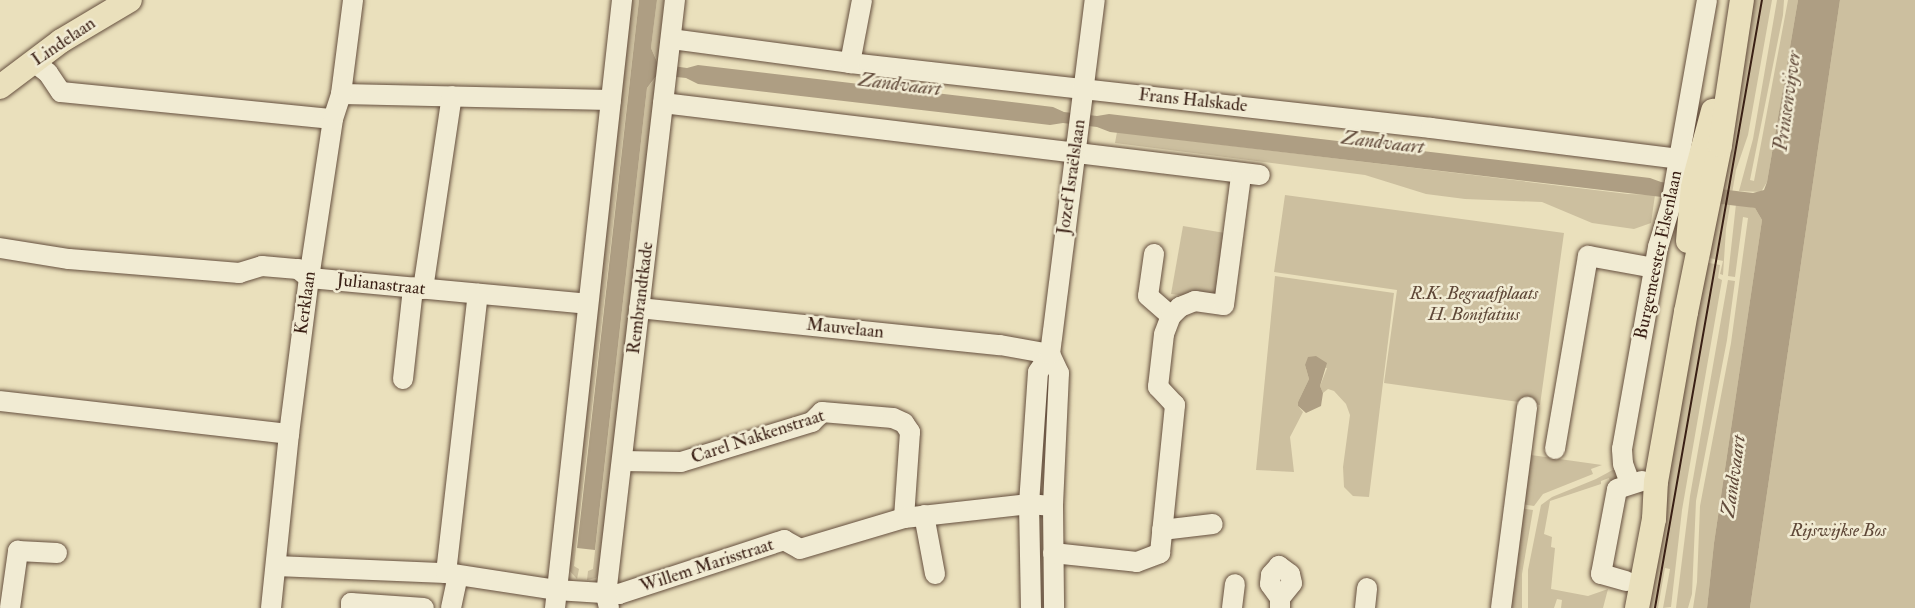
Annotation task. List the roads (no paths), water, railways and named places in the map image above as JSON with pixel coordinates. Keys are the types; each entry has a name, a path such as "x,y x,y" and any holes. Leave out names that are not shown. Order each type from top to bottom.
{"main road":[{"name":"Burgemeester Elsenlaan","path":"1637,608 1654,519 1656,482 1686,312 1691,192 1698,161 1727,100 1729,71 1742,0"},
{"name":"Lindelaan","path":"0,87 117,3"},
{"name":"Burgemeester Elsenlaan","path":"1621,608 1640,527 1656,482"}],"street":[{"name":"Kerklaan","path":"270,608 309,278 333,119 341,94 353,0"},
{"path":"556,599 622,0"},
{"name":"Rembrandtkade","path":"608,602 675,0"},
{"path":"850,63 862,0"},
{"name":"Jozef Israëlslaan","path":"1031,608 1029,504 1038,372 1050,354 1095,0"},
{"name":"Burgemeester Elsenlaan","path":"1698,161 1702,1"},
{"name":"Frans Halskade","path":"670,39 1084,92 1698,161"},
{"path":"34,62 48,73 61,92 333,119"},
{"path":"341,94 611,100"},
{"path":"404,379 452,96"},
{"path":"663,103 1076,143 1250,175 1224,305 1195,301 1180,307 1171,316 1164,334 1158,387 1175,405 1160,553 1137,562 1053,553"},
{"name":"Burgemeester Elsenlaan","path":"1630,483 1623,464 1622,449 1654,268 1691,192"},
{"name":"Julianastraat","path":"0,248 69,260 239,273 262,266 298,269 309,278 588,304"},
{"path":"1154,254 1148,296 1171,316"},
{"path":"1555,449 1588,256 1654,268"},
{"path":"451,608 452,574 478,294"},
{"name":"Mauvelaan","path":"639,308 1000,345 1050,354"},
{"name":"Jozef Israëlslaan","path":"1050,354 1059,373 1053,506 1054,608"},
{"path":"0,401 289,434"},
{"path":"1501,608 1527,407"},
{"name":"Carel Nakkenstraat","path":"622,461 681,462 812,422 822,412 893,418 904,423 910,432 904,518"},
{"path":"1626,580 1601,574 1617,489 1640,481 1656,482"},
{"name":"Willem Marisstraat","path":"276,566 452,574 556,599 608,602 619,594 784,540 800,549 904,518 1029,504 1053,506"},
{"path":"924,515 935,574"},
{"path":"1162,530 1213,524"},
{"path":"10,608 18,551 57,553"},
{"path":"1232,608 1235,584"},
{"path":"1365,608 1367,588"},
{"path":"351,608 351,603 424,608"}],"water":[{"path":"639,0 657,0 651,48 658,64 687,68 698,65 1053,107 1064,112 1097,116 1109,114 1650,178 1661,182 1753,193 1764,190 1767,182 1798,0 1840,0 1750,608 1707,608 1714,543 1762,220 1755,208 1110,132 1097,127 1063,123 1050,125 698,84 686,78 657,75 647,88 595,550 577,548"},
{"path":"1316,356 1327,363 1320,386 1323,393 1321,406 1306,413 1298,406 1298,402 1309,379 1305,365 1308,357"}],"tram line":[{"path":"1655,608 1762,0"}],"water label":[{"name":"Zandvaart","path":"900,84"},
{"name":"Prinsenvijver","path":"1787,101"},
{"name":"Zandvaart","path":"1383,142"},
{"name":"Zandvaart","path":"1733,476"}],"park label":[{"name":"R.K. Begraafplaats H. Bonifatius","path":"1474,305"},
{"name":"Rijswijkse Bos","path":"1838,531"}]}
